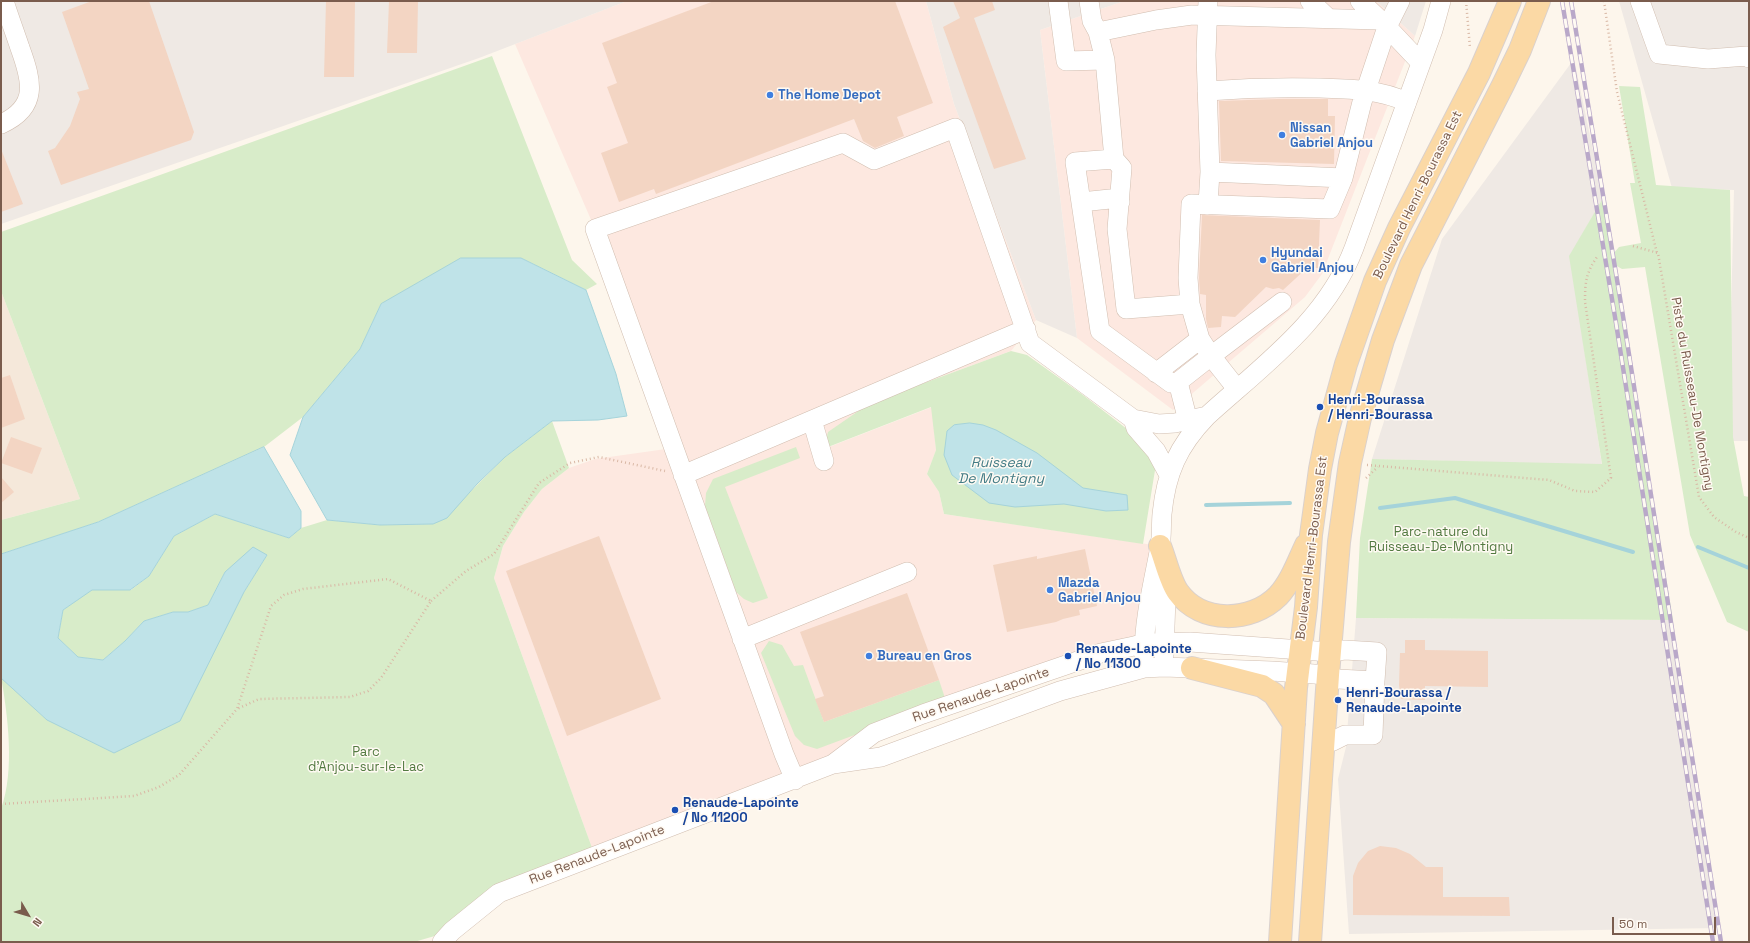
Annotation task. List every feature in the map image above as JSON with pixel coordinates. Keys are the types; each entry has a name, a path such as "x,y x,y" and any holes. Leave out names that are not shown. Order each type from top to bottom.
{"main road":[{"name":"Boulevard Henri-Bourassa Est","path":"1280,942 1300,650 1306,607 1311,535 1320,469 1327,433 1336,397 1369,297 1399,228 1479,73 1510,1"},
{"name":"Boulevard Henri-Bourassa Est","path":"1310,942 1323,742 1339,542 1350,463 1360,418 1383,340 1411,265 1520,50 1539,1"},
{"path":"1160,546 1177,591 1194,607 1214,615 1238,616 1262,609 1278,595 1292,576 1311,535"},
{"path":"1192,668 1262,686 1274,694 1294,724"}],"street":[{"path":"1,124 16,116 26,103 31,88 29,73 4,1"},
{"path":"1058,1 1066,61 1105,60"},
{"path":"1089,1 1092,20 1098,32 1105,60 1114,159 1122,168 1117,229 1126,308"},
{"path":"1310,1 1328,18"},
{"path":"1360,1 1421,63"},
{"path":"1237,389 1211,356 1200,339 1190,304 1188,278 1191,204 1330,209 1343,178 1383,24 1400,1"},
{"path":"1144,668 1144,644 1149,596 1160,546 1162,512 1169,475 1174,459 1192,431 1206,416 1301,331 1329,297 1340,280 1354,248 1407,102 1433,30 1441,1"},
{"path":"1640,1 1659,54 1708,58 1747,56 1749,58"},
{"path":"1098,32 1156,20 1192,16 1208,9 1243,9 1383,24"},
{"path":"1208,9 1207,91 1210,172 1208,205"},
{"path":"1207,91 1270,86 1367,90 1407,102"},
{"path":"795,780 742,639 595,229 843,143 874,160 955,128 1030,343 1133,419 1159,424 1188,421 1206,416"},
{"path":"1114,159 1075,162 1100,331 1171,383 1178,382 1282,302"},
{"path":"1210,172 1343,178"},
{"path":"1081,202 1110,199 1120,202"},
{"path":"1099,321 1126,308 1190,304"},
{"path":"683,475 1026,329"},
{"path":"1156,373 1200,339"},
{"path":"1178,382 1188,421"},
{"path":"1133,419 1136,428 1156,451 1169,475"},
{"path":"812,420 824,461"},
{"path":"1160,546 1166,598 1164,667"},
{"path":"742,639 907,572"},
{"name":"Rue Renaude-Lapointe","path":"442,942 452,931 498,893 795,780 833,764 874,733 923,714 1101,653 1144,644 1165,642 1190,642 1330,652 1345,650 1377,652 1375,681 1338,679 1328,675 1298,672 1164,667 1144,668 1060,692 881,757 833,764"},
{"path":"1053,669 1060,692"},
{"path":"1323,742 1333,741 1346,735 1373,735 1375,681"}],"path":[{"path":"1466,1 1471,56"},
{"name":"Piste du Ruisseau-De Montigny","path":"1604,1 1617,92 1658,253 1699,496 1714,517 1736,532 1749,538"},
{"path":"1633,246 1658,253"},
{"path":"1386,467 1549,480 1575,491 1595,492 1611,478 1585,302 1585,280 1597,257"},
{"path":"237,709 259,700 350,697 368,691 382,678 431,601 466,572 494,554 539,483 570,464 599,457 683,475"},
{"path":"1,804 134,796 159,787 179,775 237,709 271,606 284,595 302,589 388,579 431,601"}],"shaded area":[{"path":"1,1 627,1 479,58 1,224"},
{"path":"627,1 926,1 954,104 1036,320 1011,351 870,403 829,447 932,407 936,450 927,474 939,492 944,514 1160,546 1144,643 923,714 833,764 595,856 494,578 503,546 524,512 542,489 569,468 595,459 673,448 595,229 515,44"},
{"path":"926,1 1124,1 1040,30 1077,338 1036,320 954,104"},
{"path":"1124,1 1376,1 1415,36 1322,274 1305,297 1173,410 1077,338 1040,30"},
{"path":"1376,1 1426,1 1415,36"},
{"path":"1619,1 1749,1 1749,441 1728,441 1734,190 1672,188"},
{"path":"1574,59 1603,198 1570,256 1602,465 1372,459 1442,239"},
{"path":"1,291 80,499 1,520"},
{"path":"1356,618 1673,620 1718,928 1349,934 1338,779 1346,747"}],"green space":[{"path":"492,56 572,260 597,284 586,290 521,258 381,304 360,349 303,417 264,447 98,522 1,554 1,520 80,499 1,291 1,232"},
{"name":"Parc-nature du Ruisseau-De-Montigny","path":"1619,86 1640,87 1656,185 1730,190 1733,437 1744,496 1749,497 1749,632 1727,622 1690,535 1645,267 1622,269 1615,265 1673,620 1356,618 1360,538 1372,459 1602,464 1569,256 1603,198 1613,254 1619,247 1641,243 1630,183 1635,183"},
{"path":"1011,351 1027,355 1083,395 1145,443 1156,464 1143,544 944,514 939,492 927,474 936,450 931,407 828,447 826,440 828,432 870,403"},
{"name":"Parc d'Anjou-sur-le-Lac","path":"552,421 569,468 542,489 524,512 503,546 494,578 595,856 499,893 452,931 414,942 1,942 1,809 8,778 9,743 1,677 47,720 244,592 267,555 225,572 208,605 188,612 173,612 144,621 125,641 103,660 78,657 58,638 63,610 92,589 131,590 149,576 174,536 215,514 289,538 301,528 327,520 380,525 433,524 462,500 505,457"},
{"path":"796,447 800,458 725,487 768,598 753,603 744,599 736,592 705,506 706,493 713,479"},
{"path":"769,641 782,645 794,666 803,665 824,722 939,680 946,701 817,749 804,745 795,736 761,653"}],"water":[{"path":"461,258 521,258 586,290 616,374 627,416 598,420 552,421 505,457 477,484 447,518 433,524 380,525 327,520 290,455 303,417 360,349 381,304"},
{"name":"Ruisseau De Montigny","path":"970,423 983,425 996,430 1037,453 1083,488 1127,495 1128,510 1106,511 1064,504 1015,507 989,503 952,475 944,455 947,431 954,425"},
{"path":"264,447 301,511 301,528 289,538 215,514 174,536 149,576 130,590 92,590 63,610 58,638 78,657 103,660 125,641 144,621 173,612 188,612 208,605 225,572 253,547 267,555 244,592 180,721 114,753 47,720 1,678 1,554 98,522"}],"building":[{"path":"92,1 149,1 194,132 191,140 61,185 48,151 55,148 70,126 80,99 77,92 89,89 62,12"},
{"path":"326,1 355,1 354,77 324,77"},
{"path":"389,1 418,1 417,53 387,53"},
{"name":"The Home Depot","path":"714,1 895,1 933,103 897,117 904,136 875,148 863,141 854,119 656,194 654,189 619,202 601,153 628,143 607,87 617,83 602,43"},
{"path":"953,1 992,1 995,10 974,18 1026,159 994,169 943,27 960,18"},
{"path":"1328,99 1328,116 1335,116 1334,164 1221,161 1219,101"},
{"path":"1,149 23,204 1,212"},
{"path":"1202,215 1320,220 1318,268 1307,268 1283,290 1279,288 1273,289 1266,287 1235,317 1222,316 1221,327 1208,328 1206,319 1206,295 1200,294 1199,278"},
{"path":"10,375 25,419 1,428 1,378"},
{"path":"11,437 42,448 32,474 1,463"},
{"path":"1,477 14,492 1,503"},
{"path":"599,536 661,699 567,736 506,571"},
{"path":"1085,549 1097,606 1079,610 1080,615 1056,622 1007,632 993,565 1037,556 1037,559"},
{"name":"Bureau en Gros","path":"907,593 939,680 824,722 815,699 824,696 800,632"},
{"path":"1405,640 1425,640 1425,650 1488,651 1488,687 1425,686 1425,700 1401,699 1399,685 1400,653 1405,653"},
{"path":"1380,846 1396,848 1410,854 1426,867 1443,867 1443,897 1509,897 1510,916 1353,915 1353,876 1358,863 1368,851"}],"waterway":[{"name":"Ruisseau De Montigny","path":"1380,508 1455,498 1633,552"},
{"name":"Ruisseau De Montigny","path":"1206,505 1290,503"},
{"name":"Ruisseau De Montigny","path":"1698,547 1749,568"}],"railway":[{"path":"1562,1 1616,323 1713,942"},
{"path":"1571,1 1623,316 1721,942"}],"place":[{"name":"The Home Depot","path":"770,95"},
{"name":"Nissan Gabriel Anjou","path":"1282,135"},
{"name":"Hyundai Gabriel Anjou","path":"1263,260"},
{"name":"Henri-Bourassa / Henri-Bourassa","path":"1320,407"},
{"name":"Mazda Gabriel Anjou","path":"1050,590"},
{"name":"Bureau en Gros","path":"869,656"},
{"name":"Renaude-Lapointe / No 11300","path":"1068,656"},
{"name":"Henri-Bourassa / Renaude-Lapointe","path":"1338,700"},
{"name":"Renaude-Lapointe / No 11200","path":"675,810"}]}
